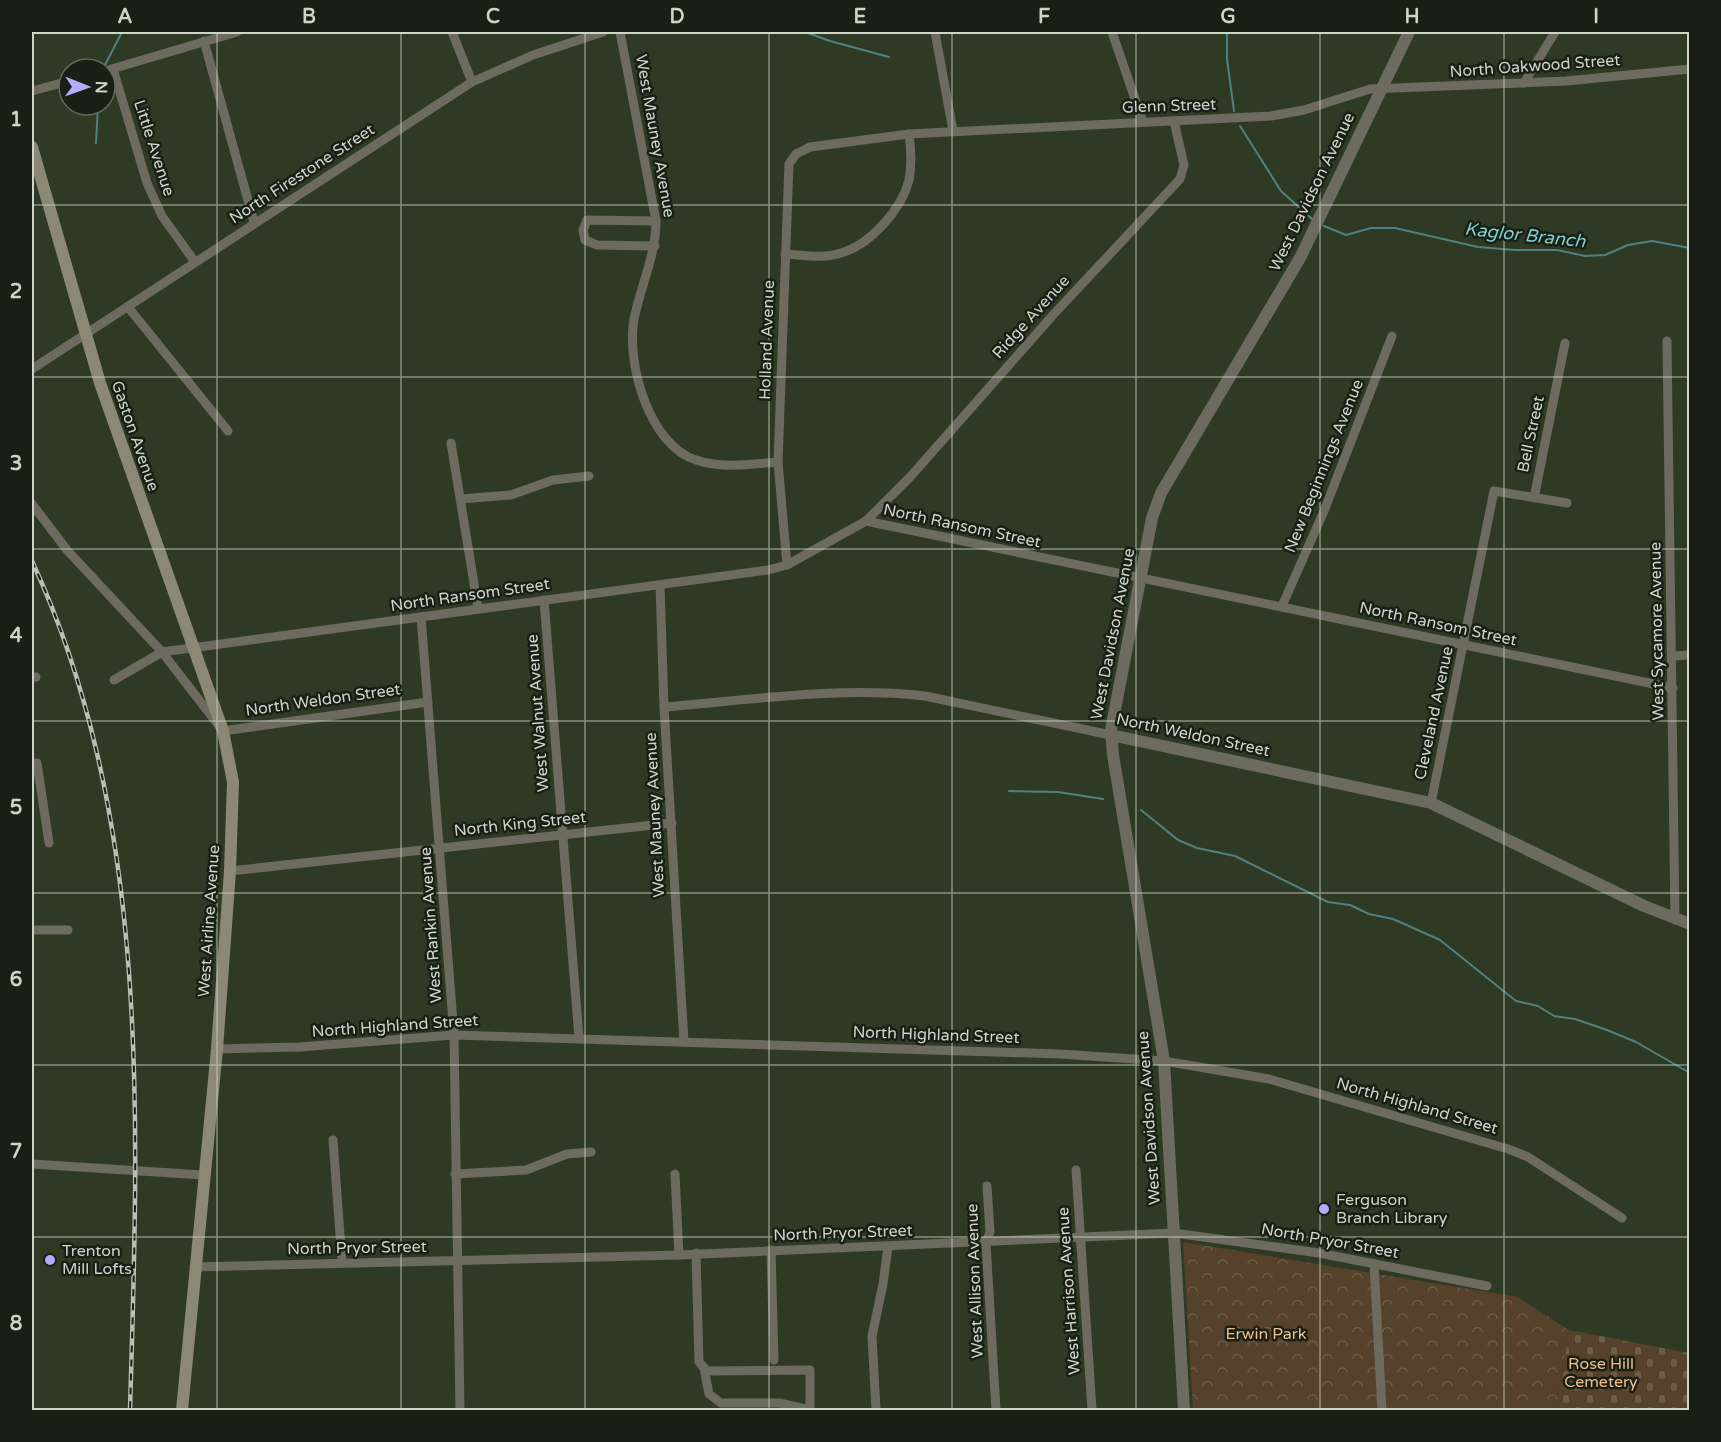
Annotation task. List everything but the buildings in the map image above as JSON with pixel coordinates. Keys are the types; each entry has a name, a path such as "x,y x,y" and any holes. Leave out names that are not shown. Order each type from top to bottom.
{"main road":[{"name":"Gaston Avenue","path":"32,147 85,336 127,466 223,731"},
{"name":"West Airline Avenue","path":"182,1410 203,1175 218,1049 230,871 234,795 223,731"}],"street":[{"path":"117,68 237,32"},
{"path":"452,32 472,82"},
{"name":"North Firestone Street","path":"32,369 254,222 472,82 533,56 603,32"},
{"name":"West Mauney Avenue","path":"620,32 656,221 655,246 636,311 632,345 643,394 659,429 675,449 697,461 722,464 778,462"},
{"path":"935,32 953,131"},
{"path":"1112,32 1143,122"},
{"name":"West Davidson Avenue","path":"1184,1410 1164,1061 1111,735 1152,518 1161,493 1300,258 1409,32"},
{"path":"1524,83 1555,32"},
{"path":"204,41 254,222"},
{"name":"North Oakwood Street","path":"1382,89 1524,83 1689,69"},
{"path":"32,91 57,84"},
{"name":"Glenn Street","path":"909,134 1286,114 1370,89 1382,89"},
{"name":"Little Avenue","path":"117,94 147,183 162,216 195,262"},
{"name":"Ridge Avenue","path":"866,521 911,476 1053,315 1180,179 1184,165 1174,121"},
{"path":"785,254 817,256 842,253 867,238 892,213 908,183 912,154 909,134"},
{"name":"Holland Avenue","path":"787,565 778,462 789,164 796,154 810,147 909,134"},
{"path":"655,246 597,245 585,240 583,230 587,220 656,221"},
{"path":"128,307 228,431"},
{"name":"New Beginnings Avenue","path":"1282,606 1324,511 1392,336"},
{"name":"West Sycamore Avenue","path":"1667,341 1675,920"},
{"name":"Bell Street","path":"1565,343 1534,498 1567,503"},
{"path":"451,443 478,608"},
{"path":"461,499 512,495 553,480 589,476"},
{"name":"Cleveland Avenue","path":"1431,804 1494,491 1534,498"},
{"name":"West Airline Avenue","path":"32,504 67,550 162,652 223,731"},
{"name":"North Ransom Street","path":"114,680 162,652 660,585 787,565 866,521 1672,688"},
{"name":"West Mauney Avenue","path":"660,585 664,707 684,1042"},
{"name":"West Walnut Avenue","path":"544,600 579,1038"},
{"name":"West Rankin Avenue","path":"421,617 454,1035 460,1410"},
{"path":"1673,656 1689,655"},
{"name":"North Weldon Street","path":"664,707 855,691 895,692 925,696 1111,735 1431,804 1675,920 1689,924"},
{"name":"North Weldon Street","path":"223,731 428,702"},
{"path":"34,763 50,843"},
{"name":"North King Street","path":"230,871 672,823"},
{"path":"32,930 68,930"},
{"name":"North Highland Street","path":"218,1049 300,1047 454,1035 1060,1054 1164,1061 1269,1079 1508,1149 1528,1157 1622,1218"},
{"path":"333,1140 342,1262"},
{"path":"455,1174 526,1170 567,1154 591,1152"},
{"path":"32,1164 203,1175"},
{"name":"West Harrison Avenue","path":"1076,1170 1092,1410"},
{"path":"675,1174 679,1255"},
{"name":"West Allison Avenue","path":"987,1186 990,1232 986,1243 996,1410"},
{"name":"North Pryor Street","path":"194,1267 679,1255 1080,1239 1174,1233 1308,1251 1487,1286"},
{"path":"876,1410 872,1336 888,1247"},
{"path":"771,1250 774,1360"},
{"path":"696,1253 701,1365 709,1394 721,1403 779,1403 810,1410 810,1370 707,1371 701,1365"},
{"path":"1374,1264 1382,1410"}],"green space":[{"name":"Erwin Park","path":"1183,1242 1518,1297 1569,1330 1556,1410 1193,1410"},
{"name":"Rose Hill Cemetery","path":"1569,1330 1689,1353 1689,1410 1556,1410"}],"waterway":[{"path":"109,57 122,32"},
{"path":"805,32 889,57"},
{"name":"Kaglor Branch","path":"1227,32 1227,59 1234,111"},
{"path":"96,143 97,117"},
{"name":"Kaglor Branch","path":"1240,126 1281,191 1312,219"},
{"name":"Kaglor Branch","path":"1324,226 1346,235 1371,228 1395,228 1478,247 1557,250 1585,256 1605,255 1628,245 1652,241 1690,248"},
{"path":"1009,791 1058,792 1103,799"},
{"path":"1141,810 1178,840 1197,848 1235,856 1328,902 1350,905 1369,914 1393,919 1440,940 1516,1001 1538,1006 1554,1016 1575,1019 1607,1030 1636,1042 1690,1073"}],"railway":[{"path":"32,561 71,661 99,764 118,870 129,978 134,1087 135,1196 130,1410"}],"place":[{"name":"Ferguson Branch Library","path":"1324,1209"},
{"name":"Trenton Mill Lofts","path":"50,1260"}]}
